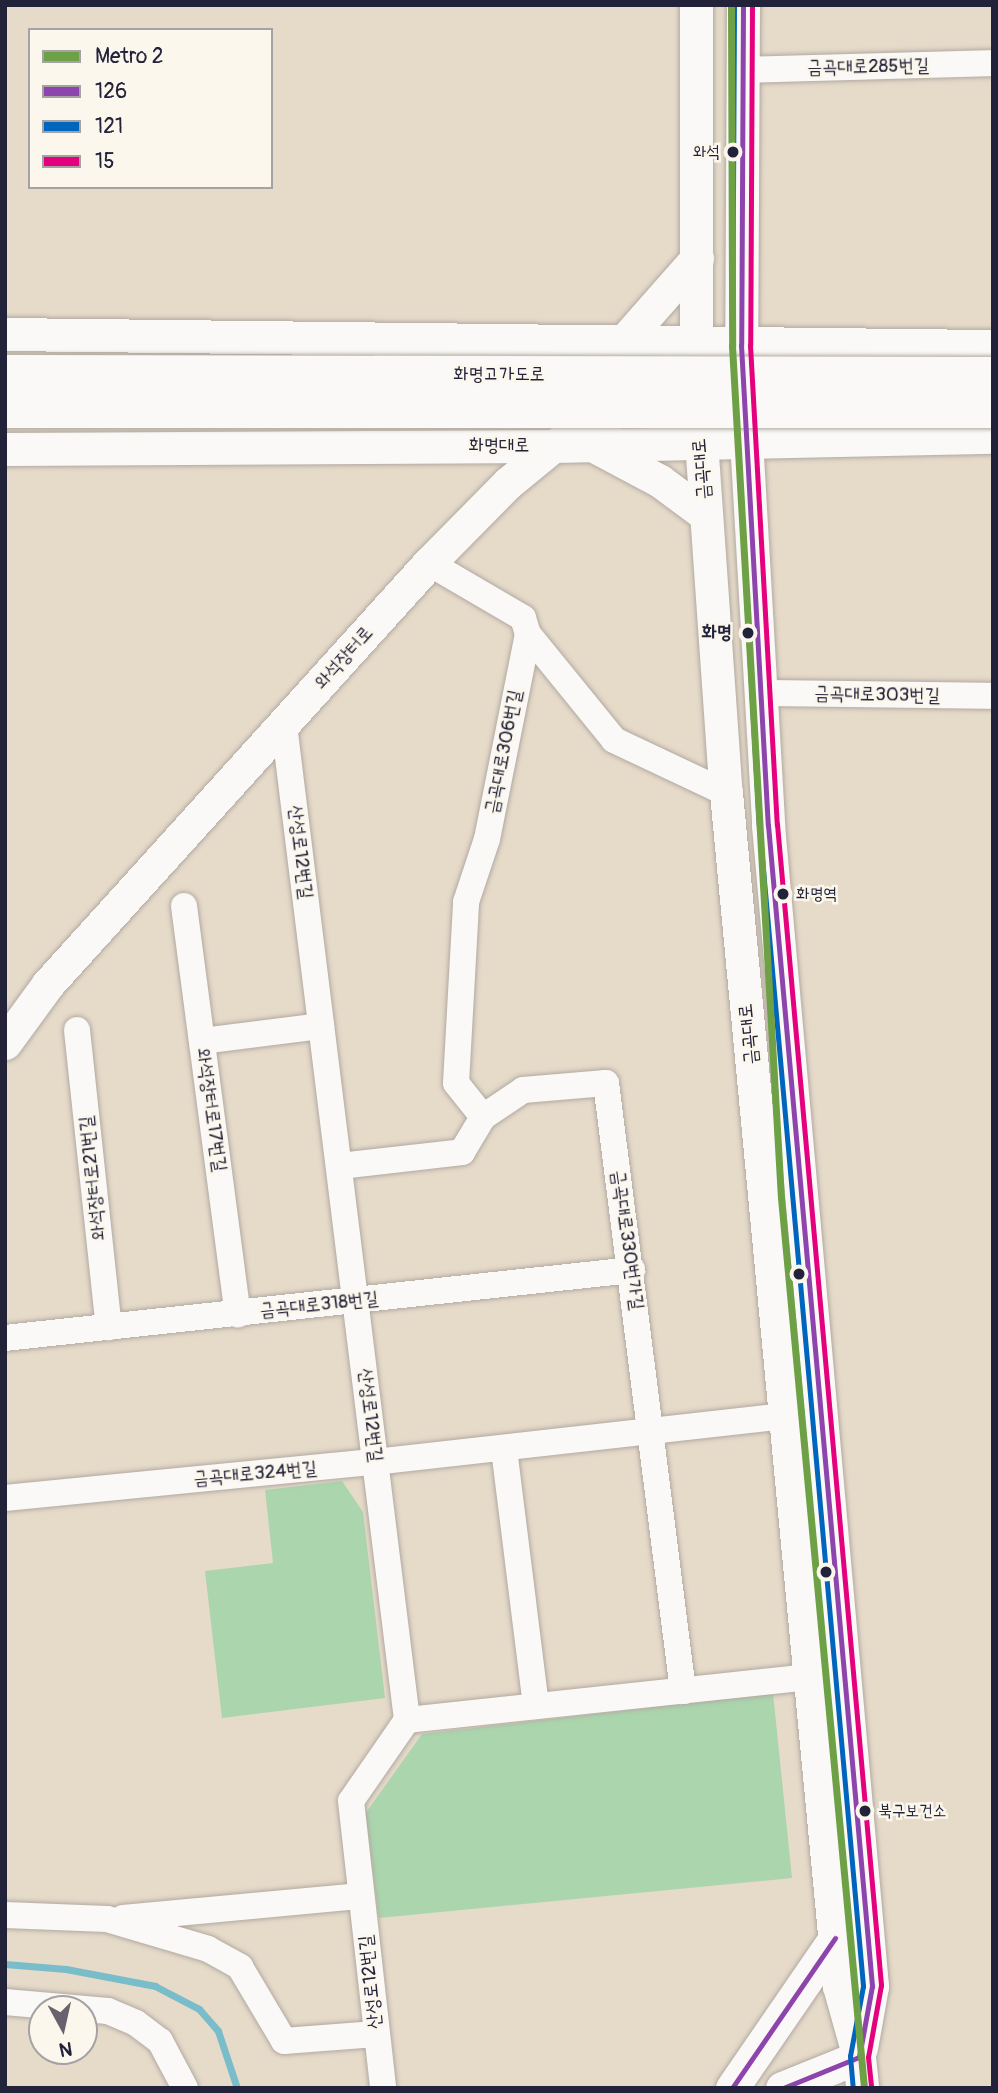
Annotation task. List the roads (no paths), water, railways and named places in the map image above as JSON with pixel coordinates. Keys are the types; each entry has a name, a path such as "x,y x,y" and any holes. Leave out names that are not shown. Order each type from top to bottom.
{"highway":[{"name":"화명고가도로","path":"5,374 993,376"},
{"name":"화명고가도로","path":"5,409 993,410"}],"main road":[{"name":"금곡대로","path":"696,5 696,356 699,441 726,793 839,1986 861,2072"},
{"name":"금곡대로","path":"743,5 741,345 746,439 772,866 872,1986 861,2072"},
{"path":"623,342 697,258"},
{"path":"5,334 623,342 696,356 741,345 993,345"},
{"name":"와석장터로","path":"5,1043 48,984 429,563 508,483 554,446 696,356"},
{"name":"화명대로","path":"5,449 554,446 746,439 993,437"},
{"path":"592,444 660,481 706,516"},
{"path":"732,2088 835,1938"},
{"path":"782,2088 861,2072"}],"street":[{"name":"금곡대로285번길","path":"744,70 993,63"},
{"path":"429,563 523,618 528,634 614,740 726,793"},
{"name":"금곡대로306번길","path":"482,1117 456,1083 466,902 487,839 528,634"},
{"name":"금곡대로303번길","path":"761,693 993,696"},
{"name":"산성로12번길","path":"284,725 407,1720 351,1801 383,2088"},
{"name":"와석장터로17번길","path":"184,906 238,1314"},
{"path":"202,1041 321,1026"},
{"name":"와석장터로21번길","path":"77,1030 109,1327"},
{"name":"금곡대로330번가길","path":"340,1166 462,1152 482,1117 523,1090 606,1083 684,1691"},
{"name":"금곡대로318번길","path":"5,1338 632,1270"},
{"name":"금곡대로324번길","path":"5,1497 504,1449 787,1416"},
{"path":"504,1449 536,1706"},
{"path":"407,1720 811,1677"},
{"path":"5,1915 107,1919 362,1896"},
{"path":"107,1919 226,1957 240,1967 284,2042 376,2034"},
{"path":"5,2002 108,2011 136,2022 160,2041 185,2088"}],"waterway":[{"path":"5,1964 66,1969 155,1986 199,2009 218,2031 237,2088"}],"metro line":[{"name":"2","path":"731,5 732,346 781,1198 864,2088"}],"place":[{"name":"와석","path":"733,152"},
{"name":"화명","path":"748,633"},
{"name":"화명역","path":"783,894"},
{"name":"북구보건소","path":"865,1811"}]}
